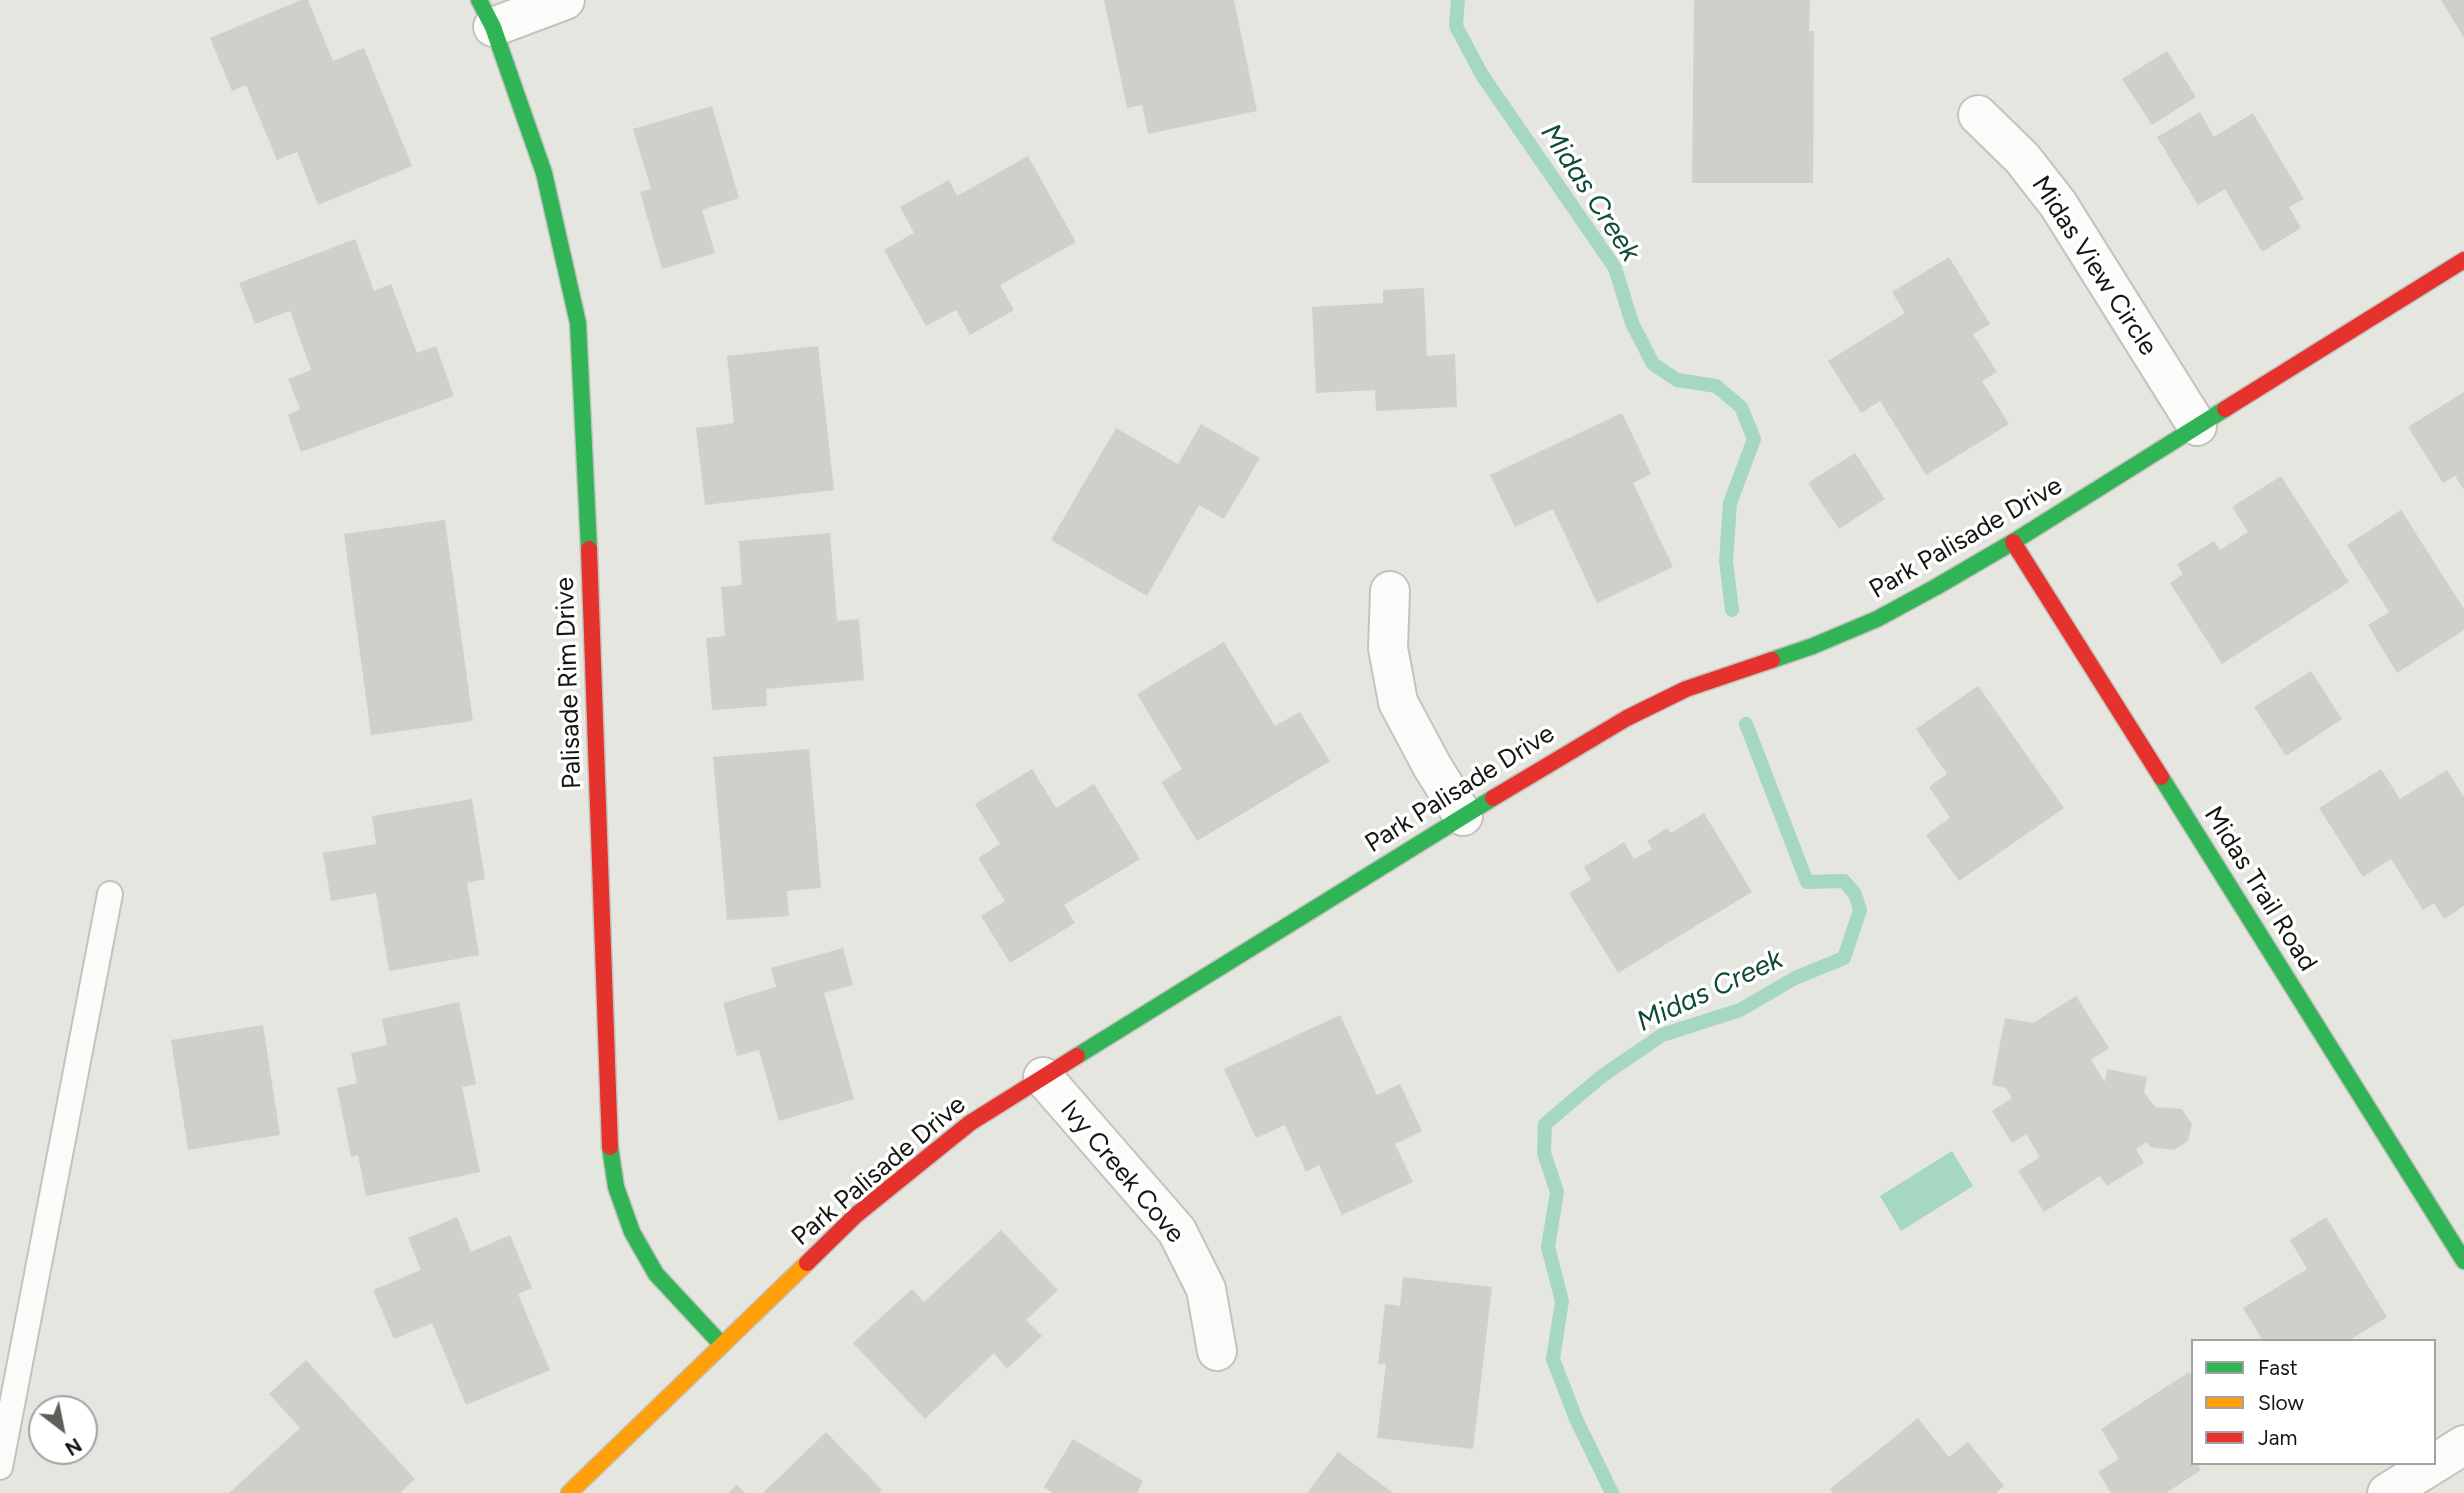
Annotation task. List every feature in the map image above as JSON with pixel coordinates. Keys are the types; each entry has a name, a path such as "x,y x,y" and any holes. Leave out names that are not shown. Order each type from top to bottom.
{"street":[{"path":"486,13 565,0"},
{"name":"Palisade Rim Drive","path":"486,13 544,173 578,323 587,475 609,1143 614,1176 632,1232 656,1273 722,1345"},
{"name":"Midas View Circle","path":"1978,115 2022,158 2058,204 2197,426"},
{"name":"Park Palisade Drive","path":"569,1493 856,1215 970,1123 1463,816 1627,718 1686,690 1813,646 1877,619 1937,587 2464,260"},
{"name":"Midas Trail Road","path":"2013,542 2464,1262"},
{"path":"1390,591 1388,648 1398,702 1432,766 1463,816"},
{"name":"Ivy Creek Cove","path":"1042,1077 1177,1231 1206,1289 1217,1351"},
{"path":"2436,1463 2464,1446"},
{"path":"2387,1493 2433,1465"}],"lane":[{"path":"0,1467 110,894"}],"shaded area":[{"path":"1952,1151 1973,1186 1901,1231 1880,1196"}],"building":[{"path":"301,0 308,0 333,61 364,48 412,166 318,205 297,152 277,160 246,85 232,91 210,38"},
{"path":"1104,0 1234,0 1257,111 1148,134 1142,105 1127,108"},
{"path":"1694,0 1810,0 1809,31 1814,31 1813,183 1692,183"},
{"path":"2441,0 2464,0 2464,38"},
{"path":"2167,51 2196,97 2152,125 2122,79"},
{"path":"712,106 739,198 702,210 715,253 662,269 640,192 651,189 633,129"},
{"path":"2200,112 2214,137 2253,113 2304,199 2289,207 2301,228 2262,252 2225,189 2198,205 2157,137"},
{"path":"1028,156 1076,242 1000,285 1014,310 970,335 956,310 926,326 884,250 914,233 900,207 949,180 957,196"},
{"path":"355,239 374,291 391,284 417,353 436,346 454,396 301,452 288,415 300,409 288,379 311,370 290,311 255,324 239,283"},
{"path":"1949,257 1990,324 1973,334 1997,372 1982,381 2009,424 1926,475 1880,401 1861,413 1828,361 1905,313 1892,292"},
{"path":"1424,288 1427,356 1455,354 1457,407 1376,411 1375,390 1316,393 1312,307 1383,303 1383,290"},
{"path":"818,346 834,490 705,505 696,428 734,423 727,356"},
{"path":"2464,392 2464,490 2455,476 2443,483 2408,427"},
{"path":"1622,413 1651,474 1633,483 1673,567 1597,603 1553,509 1515,527 1490,475"},
{"path":"1201,424 1260,458 1224,519 1199,505 1147,596 1051,540 1116,428 1178,464"},
{"path":"1855,453 1885,499 1839,529 1808,483"},
{"path":"2281,476 2349,582 2222,664 2170,583 2183,574 2177,564 2214,541 2220,550 2248,532 2232,507"},
{"path":"2401,510 2464,609 2464,630 2397,673 2368,625 2389,612 2347,545"},
{"path":"445,520 473,721 371,735 344,534"},
{"path":"830,533 837,621 859,619 864,680 766,689 767,706 712,710 706,638 725,636 721,587 742,585 739,541"},
{"path":"1224,642 1275,726 1300,712 1330,761 1197,841 1161,782 1182,769 1137,694"},
{"path":"2311,671 2342,719 2286,756 2254,707"},
{"path":"1978,686 2064,808 1959,881 1926,835 1950,818 1929,787 1947,774 1916,729"},
{"path":"809,749 821,888 787,891 789,916 727,920 713,757"},
{"path":"1032,769 1056,808 1094,784 1140,859 1064,905 1075,923 1010,963 981,916 1005,901 978,858 1000,844 975,804"},
{"path":"2381,769 2400,799 2447,770 2464,797 2464,906 2444,919 2434,903 2423,910 2391,859 2363,877 2319,808"},
{"path":"472,799 485,879 467,883 479,955 389,971 376,893 331,901 323,853 376,844 372,816"},
{"path":"1704,813 1752,892 1618,973 1569,893 1591,880 1584,867 1624,842 1634,859 1652,849 1647,841 1667,828 1671,833"},
{"path":"843,948 853,985 824,993 854,1099 779,1121 759,1050 737,1056 723,1003 776,987 771,968"},
{"path":"2076,996 2109,1048 2091,1060 2105,1082 2107,1069 2147,1077 2144,1092 2155,1107 2182,1109 2192,1124 2188,1141 2174,1150 2150,1147 2147,1142 2136,1149 2144,1163 2107,1186 2100,1176 2044,1212 2018,1171 2040,1157 2026,1134 2012,1143 1992,1111 2012,1098 2006,1088 1992,1085 2005,1018 2033,1023"},
{"path":"459,1002 476,1084 462,1087 480,1172 366,1196 358,1155 351,1157 337,1088 357,1083 351,1053 387,1045 382,1019"},
{"path":"1340,1015 1377,1095 1400,1084 1422,1131 1395,1144 1413,1182 1342,1215 1319,1165 1306,1172 1285,1125 1256,1138 1224,1069"},
{"path":"263,1025 280,1135 188,1150 171,1040"},
{"path":"457,1217 471,1252 510,1235 532,1288 518,1294 550,1370 466,1405 432,1323 394,1339 373,1290 421,1270 408,1238"},
{"path":"2326,1217 2387,1317 2351,1339 2262,1339 2243,1308 2307,1269 2290,1240"},
{"path":"1001,1230 1058,1290 1026,1320 1042,1336 1007,1369 994,1353 925,1419 853,1343 912,1289 924,1302"},
{"path":"1403,1277 1492,1287 1473,1449 1377,1438 1386,1364 1378,1364 1385,1304 1400,1306"},
{"path":"306,1360 415,1479 400,1493 229,1493 300,1428 269,1394"},
{"path":"2189,1372 2191,1465 2198,1465 2201,1470 2166,1493 2111,1493 2098,1472 2119,1459 2101,1429"},
{"path":"1918,1418 1949,1457 1968,1442 2004,1486 1996,1493 1833,1493 1830,1489"},
{"path":"826,1432 882,1490 879,1493 763,1493"},
{"path":"1073,1439 1143,1481 1137,1493 1053,1493 1044,1487"},
{"path":"1338,1452 1393,1493 1307,1493"},
{"path":"737,1485 745,1493 728,1493"}],"waterway":[{"name":"Midas Creek","path":"1458,0 1456,26 1482,75 1615,268 1632,323 1653,364 1677,380 1716,386 1741,407 1754,439 1730,503 1726,561 1732,610"},
{"name":"Midas Creek","path":"1612,1493 1576,1419 1553,1359 1562,1301 1548,1247 1557,1192 1544,1153 1545,1124 1602,1076 1662,1035 1740,1010 1795,978 1844,958 1860,910 1855,894 1844,881 1807,882 1746,724"}],"traffic: fast":[{"path":"479,0 493,27 544,173 578,323 589,549"},
{"path":"1772,660 1877,619 1936,587 2225,409"},
{"path":"2161,777 2464,1261"},
{"path":"1077,1056 1493,798"},
{"path":"610,1147 616,1187 632,1232 656,1274 722,1345"}],"traffic: slow":[{"path":"569,1493 807,1263"}],"traffic: jam":[{"path":"2225,409 2464,260"},
{"path":"2013,542 2161,777"},
{"path":"589,549 610,1147"},
{"path":"1493,798 1627,718 1686,689 1772,660"},
{"path":"807,1263 856,1215 970,1123 1077,1056"}]}
